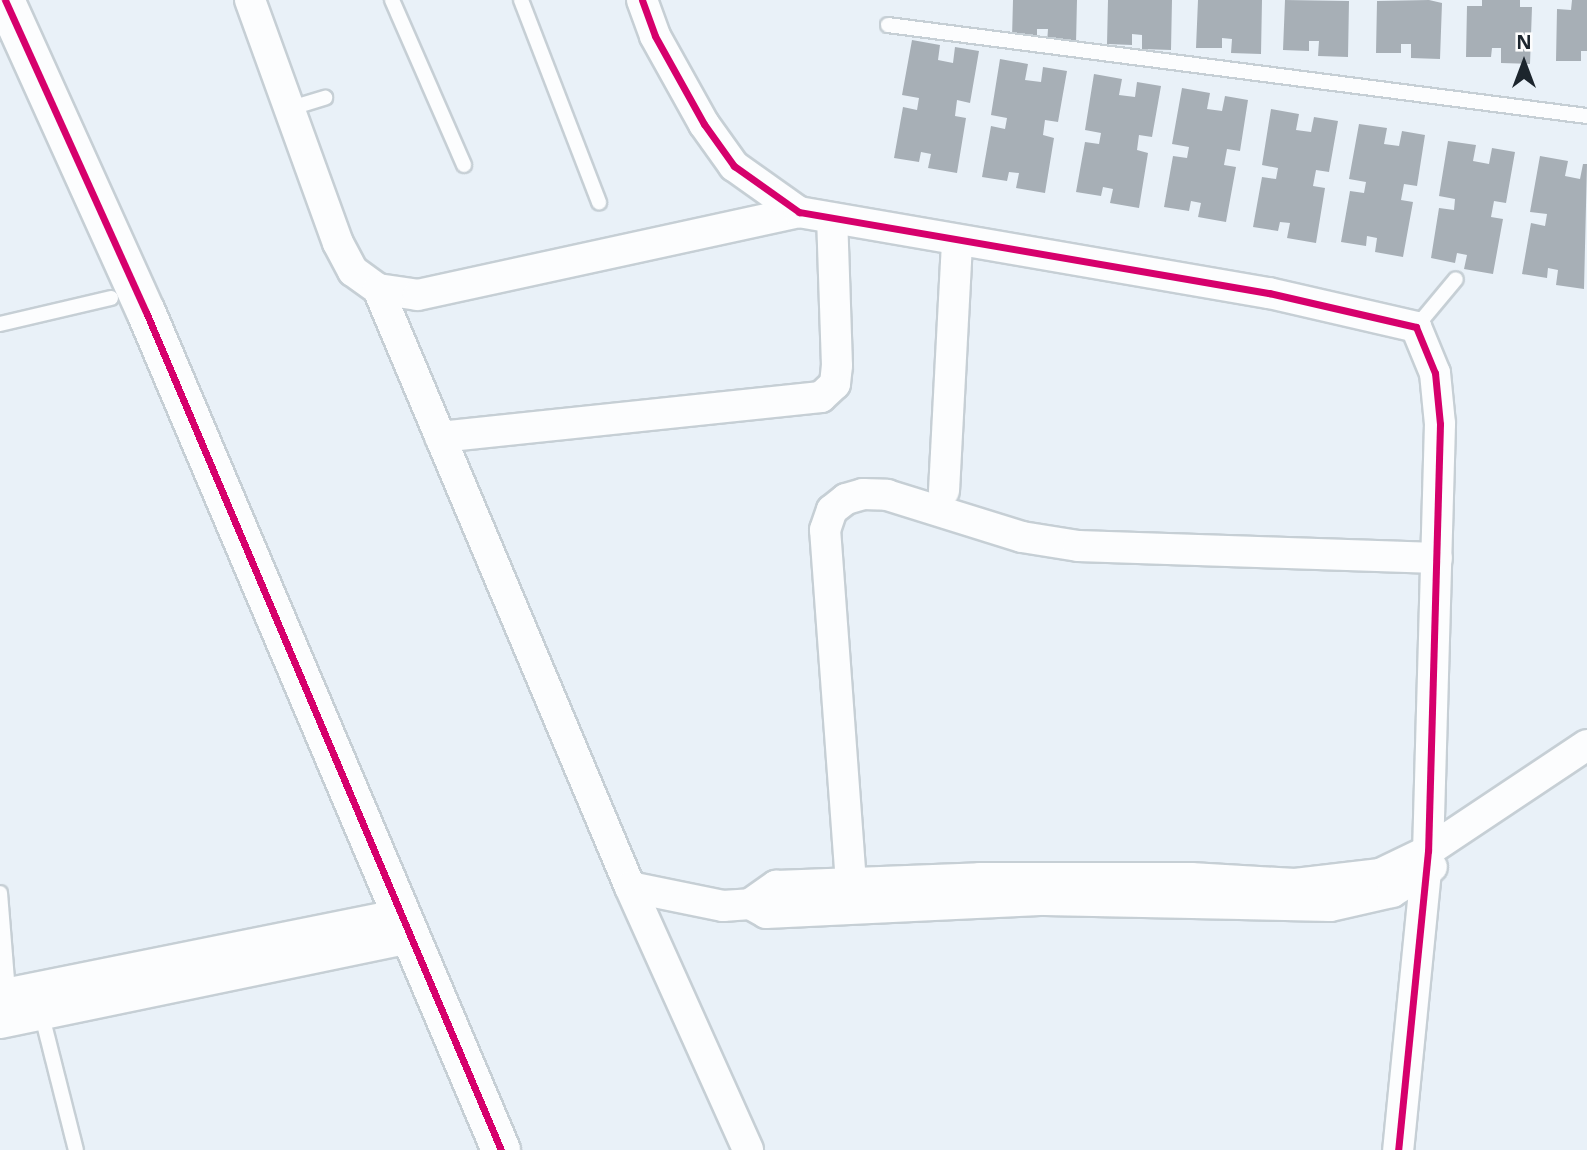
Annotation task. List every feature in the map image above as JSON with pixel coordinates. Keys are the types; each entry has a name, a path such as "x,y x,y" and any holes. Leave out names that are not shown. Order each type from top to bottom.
{"street":[{"path":"5,0 146,312 394,929 474,1150"},
{"path":"250,0 338,243 353,271 378,289 418,295 799,212"},
{"path":"642,0 655,36 704,124 734,166 799,212 1269,293 1416,327 1435,373 1440,424 1428,861 1398,1150"},
{"path":"0,49 394,929 501,1150"},
{"path":"440,437 821,397 835,384 837,366 832,219"},
{"path":"944,491 957,241"},
{"path":"378,289 630,887 748,1150"},
{"path":"850,883 825,530 832,510 846,499 863,494 887,495 1022,537 1079,546 1437,558"},
{"path":"750,904 766,913 1045,900 1329,906 1392,892 1428,861 1587,745"},
{"path":"630,887 723,906 750,904 776,886 1191,878 1295,884 1380,874 1428,861 1587,766"},
{"path":"4,994 394,929"},
{"path":"0,1023 42,1016 394,929"}],"lane":[{"path":"392,0 464,164"},
{"path":"521,0 599,202"},
{"path":"888,25 1587,116"},
{"path":"288,109 325,98"},
{"path":"1416,327 1457,279"},
{"path":"0,324 111,298"},
{"path":"0,893 4,994"},
{"path":"42,1016 76,1150"}],"building":[{"path":"1013,0 1077,0 1076,44 1047,43 1048,29 1037,29 1037,38 1012,38"},
{"path":"1108,0 1172,0 1171,50 1142,49 1142,35 1132,34 1132,45 1107,44"},
{"path":"1198,0 1262,0 1261,54 1231,53 1232,39 1222,38 1222,48 1196,48"},
{"path":"1285,0 1349,1 1348,57 1318,56 1319,41 1309,41 1309,51 1283,50"},
{"path":"1429,0 1442,3 1440,59 1411,58 1411,44 1401,44 1401,53 1376,53 1377,1"},
{"path":"1482,0 1520,0 1520,7 1532,7 1530,64 1501,63 1501,48 1492,48 1491,57 1466,57 1467,6 1482,6"},
{"path":"1572,0 1587,0 1587,51 1581,51 1581,61 1556,61 1557,9 1571,10"},
{"path":"912,40 940,45 938,60 953,63 955,47 979,51 970,103 957,100 955,116 966,118 957,173 928,168 931,154 921,152 919,162 894,158 903,107 917,110 919,98 902,95"},
{"path":"1000,59 1028,64 1025,80 1041,82 1043,67 1067,71 1058,122 1045,120 1043,135 1054,138 1045,193 1016,188 1019,173 1009,172 1007,181 982,177 991,126 1005,129 1007,118 991,115"},
{"path":"1094,74 1122,79 1119,95 1135,97 1137,82 1161,86 1152,137 1139,135 1137,150 1148,153 1139,208 1110,203 1113,189 1103,187 1101,196 1076,192 1085,142 1099,144 1101,133 1085,130"},
{"path":"1182,88 1210,93 1207,109 1222,111 1225,96 1248,100 1240,151 1227,149 1224,165 1236,167 1226,222 1198,217 1201,203 1191,201 1189,211 1164,207 1173,156 1187,158 1189,147 1172,144"},
{"path":"1271,109 1299,114 1296,130 1311,132 1314,117 1338,121 1329,172 1316,170 1313,186 1325,188 1316,243 1287,238 1290,223 1280,222 1278,231 1253,227 1262,177 1276,179 1278,168 1262,165"},
{"path":"1359,124 1387,128 1384,144 1399,146 1402,131 1425,135 1417,186 1404,184 1401,200 1413,202 1403,257 1375,252 1377,238 1367,236 1366,246 1341,242 1350,191 1364,193 1366,182 1349,179"},
{"path":"1448,141 1476,145 1473,161 1489,164 1492,148 1515,152 1506,203 1494,201 1491,217 1503,219 1493,274 1464,269 1467,255 1457,253 1455,263 1431,258 1439,208 1454,210 1455,199 1439,196"},
{"path":"1540,156 1568,161 1565,176 1580,179 1583,164 1587,164 1584,289 1556,285 1558,270 1548,268 1547,278 1522,274 1531,223 1545,226 1547,214 1530,212"}],"cycle path":[{"path":"5,0 146,312 501,1150"},
{"path":"642,0 655,36 704,124 734,166 799,212 1269,293 1416,327 1435,373 1440,424 1428,851 1398,1150"}]}
